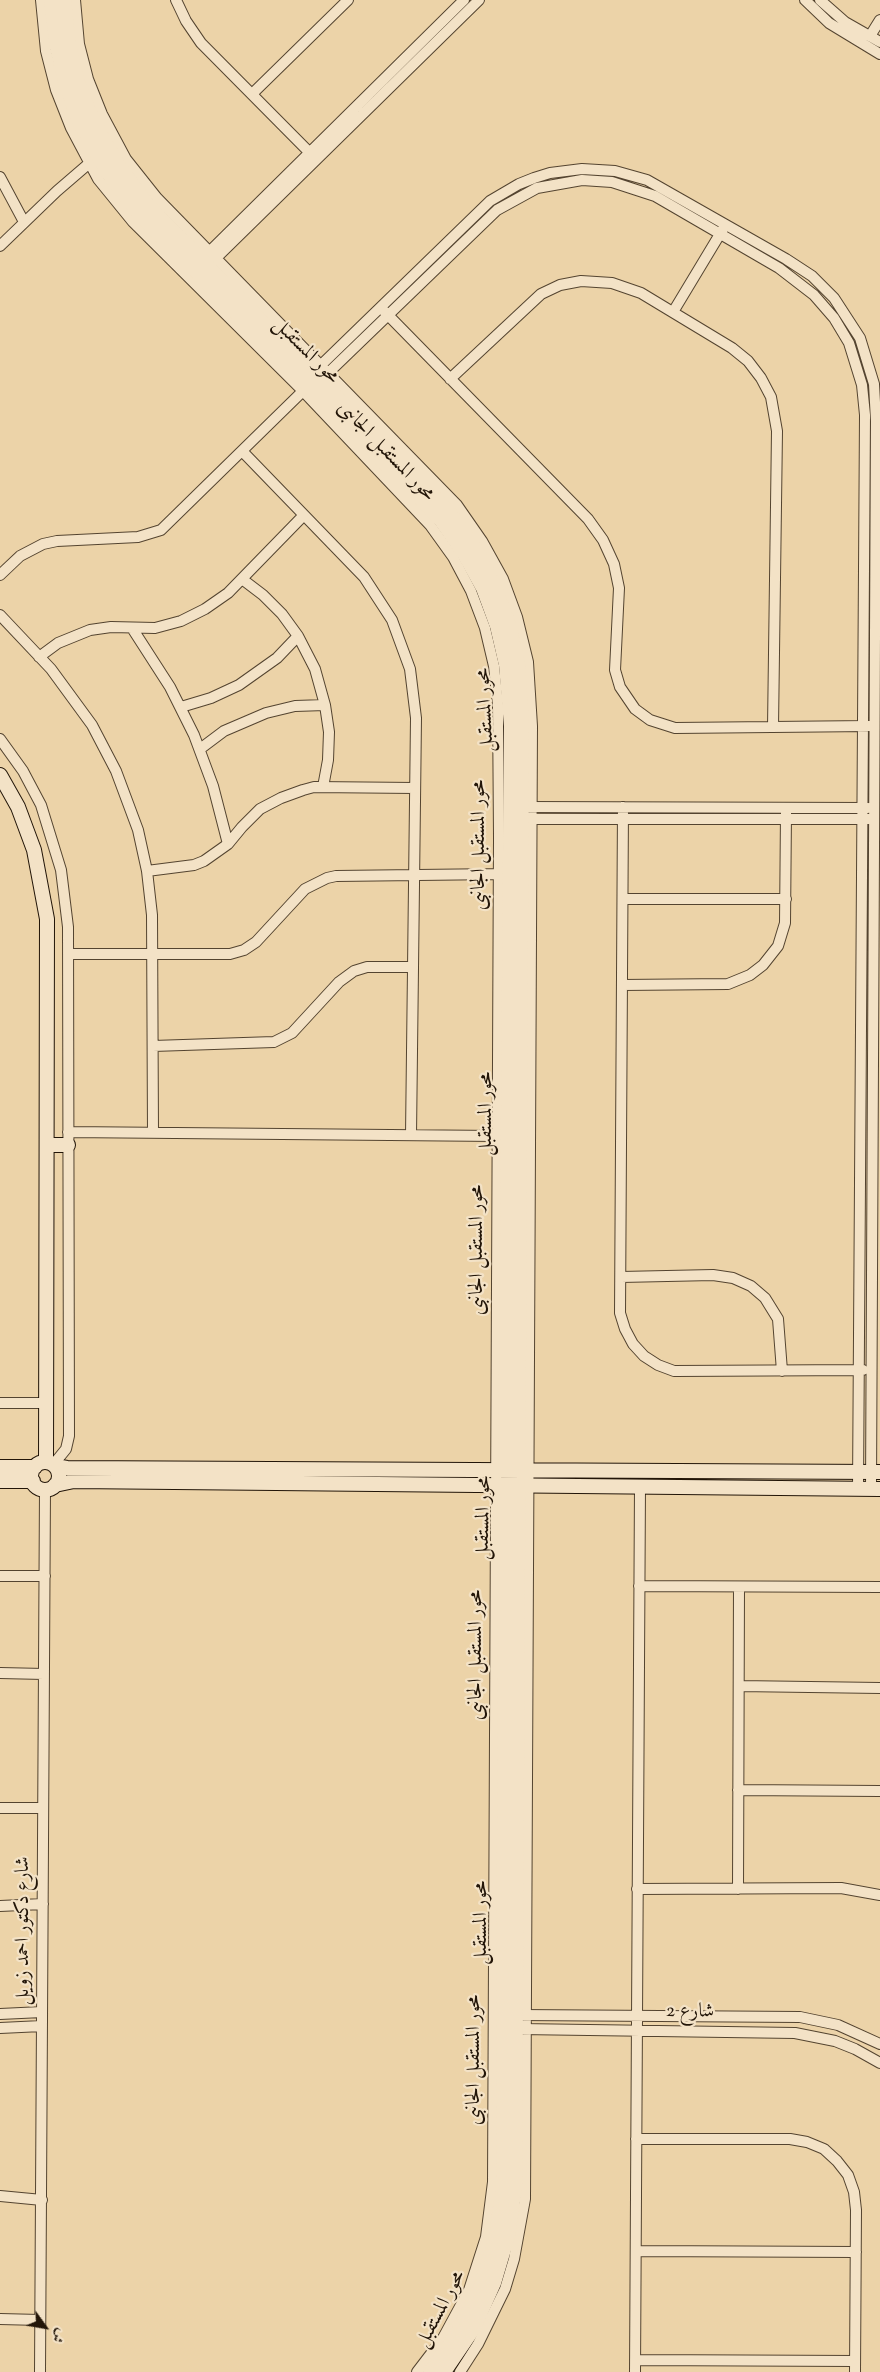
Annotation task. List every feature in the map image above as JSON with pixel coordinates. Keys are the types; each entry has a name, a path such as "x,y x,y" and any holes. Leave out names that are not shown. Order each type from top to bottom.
{"street":[{"path":"41,0 45,41 56,90 71,128 93,160 109,194 132,222 222,304"},
{"name":"محور المستقبل","path":"51,0 56,48 66,86 93,160 128,201 205,262 222,304 315,379"},
{"name":"محور المستقبل","path":"64,0 66,27 73,64 84,100 100,136 118,165 138,193 315,379 440,519 464,552 483,588 502,646 509,686 521,813 512,1470"},
{"path":"75,0 76,26 83,61 94,96 110,130 126,159 205,262 479,0"},
{"path":"176,0 186,21 201,43 314,156"},
{"path":"252,94 348,0"},
{"path":"314,156 464,0"},
{"path":"805,0 829,23 880,54"},
{"path":"820,0 845,22 880,42"},
{"path":"870,36 880,20"},
{"path":"0,246 93,160"},
{"path":"0,575 20,556 43,544 57,541 138,537 157,532 167,526 315,379 380,307 490,200 519,184 550,173 582,168 631,174 662,186 799,267 823,287 853,324 871,368 876,421 874,819 877,1068 870,1489 512,1486 166,1475 67,1468 0,1467"},
{"path":"0,178 24,222"},
{"path":"315,379 388,315 497,210 523,194 552,184 582,180 627,185 655,196 791,276 814,295 842,330 859,371 865,415 859,1370 870,1472"},
{"path":"673,312 726,224"},
{"path":"450,379 541,294 560,286 581,281 612,282 641,293 732,348 748,361 766,387 774,408 777,431 773,727"},
{"path":"380,307 588,519 603,540 614,564 619,588 615,670 620,687 635,709 650,720 675,728 874,726"},
{"name":"محور المستقبل الجانبى","path":"315,379 452,500 482,541 502,579 524,640 531,683 521,813"},
{"name":"محور المستقبل الجانبى","path":"315,379 453,557 471,591 490,647 497,685 504,837 499,874 497,1136 512,1470 510,2022 525,2199 514,2260 493,2317 460,2372"},
{"path":"242,451 364,578 384,605 399,636 410,668 415,702 411,1135"},
{"path":"39,657 58,643 79,634 106,628 155,628 193,616 217,602 304,515"},
{"path":"242,579 273,605 298,636 315,669 326,705 329,746 323,787"},
{"path":"0,615 73,697 109,756 132,810 147,871 152,915 153,1133"},
{"path":"132,628 158,666 181,707 200,749 217,799 228,844"},
{"path":"181,707 211,698 239,685 277,658 298,636"},
{"path":"200,749 224,731 266,713 295,706 326,705"},
{"path":"0,738 32,787 41,805 52,837 64,888 68,926 69,1436 62,1455 44,1468 0,1481"},
{"path":"0,775 18,807 27,830 44,894 48,941 46,1403 44,1468 39,1488 74,1481 166,1475 512,1470 870,1472"},
{"path":"147,871 194,865 212,857 228,844 251,817 270,803 303,790 323,787 415,788"},
{"path":"521,813 623,808 874,808"},
{"path":"623,808 620,1313 625,1329 633,1344 651,1361 666,1369 682,1372 872,1370"},
{"path":"622,985 728,984 743,978 763,965 778,946 786,923 786,808"},
{"path":"521,813 623,819 874,819"},
{"name":"محور المستقبل","path":"444,2372 461,2349 485,2306 497,2276 508,2236 515,2187 510,2022 512,1470 504,837 521,813"},
{"path":"68,954 223,956 237,953 256,942 300,894 319,881 336,876 499,874"},
{"path":"623,900 786,899"},
{"path":"153,1046 274,1042 292,1033 343,978 354,971 367,967 413,967"},
{"path":"861,968 877,968"},
{"path":"861,980 877,980"},
{"path":"861,1068 877,1068"},
{"path":"48,1145 68,1138 153,1133 497,1136"},
{"path":"621,1277 713,1275 733,1278 751,1286 765,1298 778,1320 782,1371"},
{"path":"0,1403 46,1403"},
{"path":"44,1468 59,1475 50,1487"},
{"name":"شارع دكتور احمد زويل","path":"40,2372 45,1576 50,1487"},
{"path":"635,2372 640,1487"},
{"path":"0,1576 45,1576"},
{"path":"639,1586 880,1587"},
{"path":"738,1889 739,1587"},
{"path":"0,1673 44,1674"},
{"path":"739,1686 880,1688"},
{"path":"738,1790 880,1790"},
{"path":"0,1808 43,1808"},
{"path":"637,1889 841,1888 880,1895"},
{"path":"0,1906 43,1904"},
{"path":"0,2014 42,2012"},
{"name":"شارع 2","path":"510,2022 636,2015 800,2017 838,2025 880,2044"},
{"name":"محور المستقبل","path":"430,2372 456,2335 469,2312 483,2279 496,2237 503,2185 510,2022"},
{"name":"محور المستقبل الجانبى","path":"417,2372 443,2338 457,2314 479,2264 486,2237 510,2022"},
{"name":"شارع 2","path":"510,2022 636,2030 795,2033 835,2041 880,2063"},
{"path":"0,2028 42,2026"},
{"path":"636,2139 790,2139 807,2142 824,2149 837,2161 848,2175 854,2192 856,2252 855,2372"},
{"path":"0,2196 42,2200"},
{"path":"636,2251 856,2252"},
{"path":"0,2320 40,2320"},
{"path":"635,2360 855,2361"}]}
